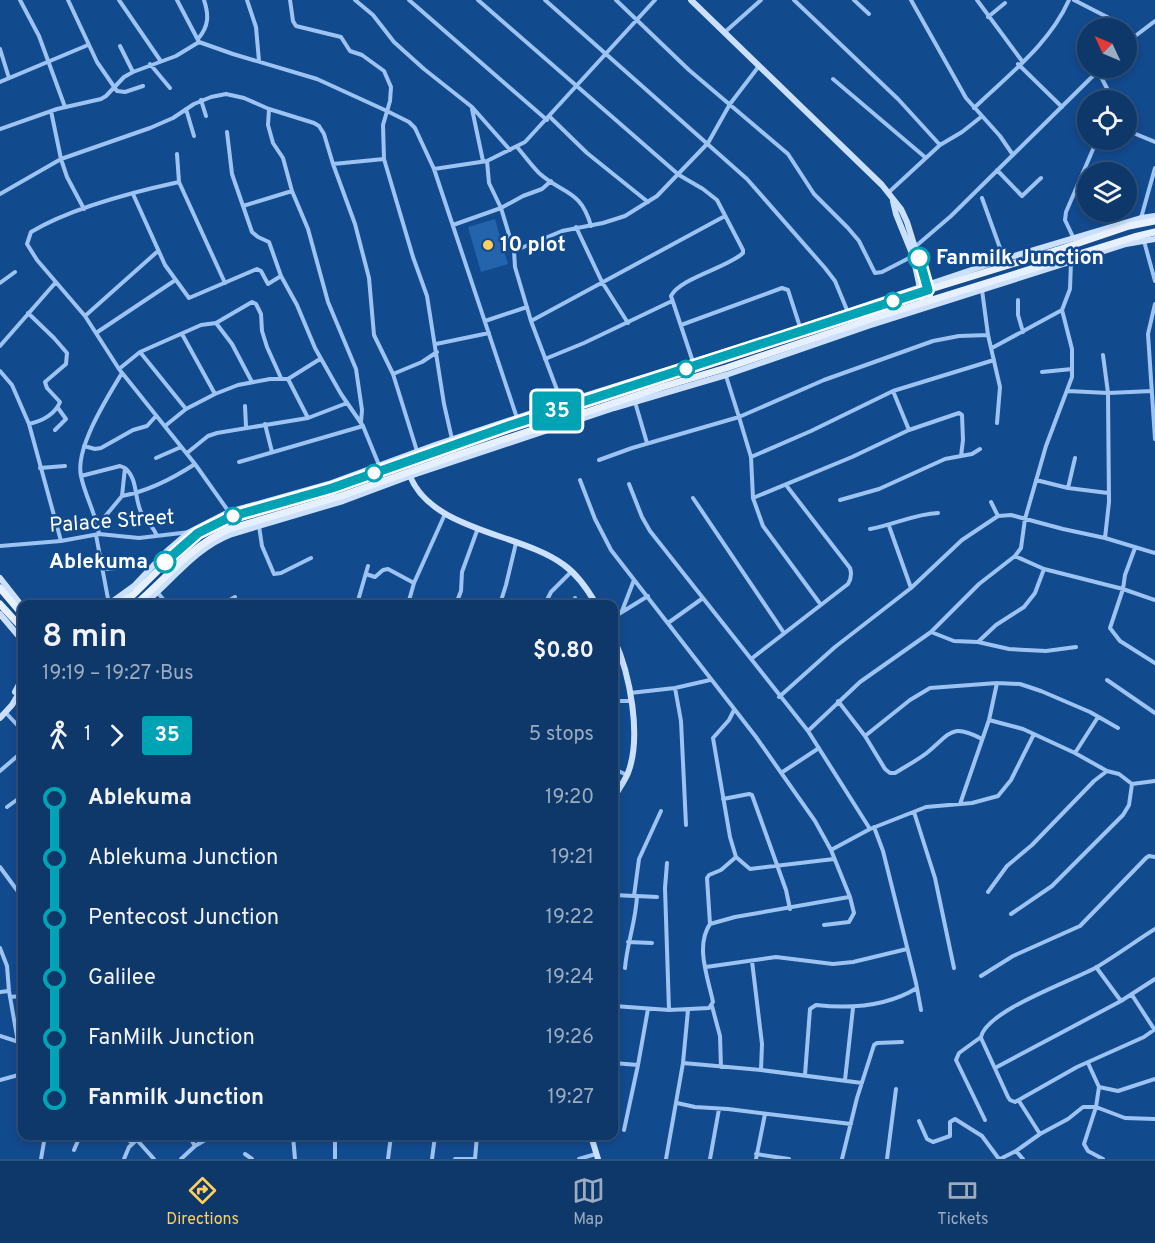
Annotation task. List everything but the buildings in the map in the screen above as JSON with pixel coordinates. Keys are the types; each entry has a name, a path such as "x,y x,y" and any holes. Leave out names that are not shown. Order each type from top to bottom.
{"main road":[{"path":"122,600 191,538 240,511 332,488 436,451 985,269 1102,232 1155,221"},
{"path":"141,600 202,544 229,529 342,498 662,387 828,336 931,299 1018,276 1155,232"},
{"path":"661,376 662,387"},
{"path":"3,589 18,609"},
{"path":"0,604 18,624"}],"street":[{"path":"20,0 39,36 65,107"},
{"path":"68,0 88,45 114,87 120,93 143,86"},
{"path":"118,0 160,60"},
{"path":"177,0 199,40 233,54 317,78 409,122 415,128 434,169 517,418"},
{"path":"0,129 51,111 101,99 133,72 160,60 176,56 199,40 207,25 208,18 204,0"},
{"path":"247,0 256,27 259,61"},
{"path":"290,0 296,26 341,37 350,51 362,55 384,71 391,87 383,125 384,159 417,268 428,296 452,439"},
{"path":"355,0 373,15 394,42 472,107 510,150"},
{"path":"409,0 580,148 648,202"},
{"path":"478,0 679,175 714,197 726,216 743,253 673,291 671,296 693,362"},
{"path":"544,0 708,143 756,188 835,281 847,310"},
{"path":"616,0 689,70 788,154 814,194 859,241 875,273 882,272 913,256"},
{"path":"434,169 485,161 517,147 548,118 605,52 655,0"},
{"path":"691,0 876,179 901,209 913,256 920,270 941,280"},
{"path":"724,32 761,0"},
{"path":"794,0 898,99 940,145"},
{"path":"854,0 869,14"},
{"path":"911,0 974,108 1000,136 1013,155"},
{"path":"977,0 1020,63 1062,107"},
{"path":"974,108 1053,30 1068,0"},
{"path":"1074,0 1109,18"},
{"path":"988,17 1005,3"},
{"path":"1137,34 1155,21"},
{"path":"0,82 88,45"},
{"path":"120,46 133,72"},
{"path":"0,50 9,78"},
{"path":"150,64 170,87"},
{"path":"514,251 576,227 591,226 625,216 664,190 708,143 730,104 759,66"},
{"path":"916,246 951,216 1090,78"},
{"path":"833,79 926,158"},
{"path":"0,194 61,159 173,118 201,100 226,94 244,98 319,126 365,256 371,288 374,335 393,374 417,452"},
{"path":"201,100 206,117"},
{"path":"472,107 490,188 501,208 531,321 562,403"},
{"path":"186,109 194,136"},
{"path":"269,109 269,130 273,143 283,158 292,191 309,229 328,302 356,369 362,407 362,424"},
{"path":"51,111 61,159 84,209"},
{"path":"888,193 940,145 981,117"},
{"path":"227,132 232,174 252,232 269,242 281,276 320,359 346,403 362,424 379,466"},
{"path":"1137,135 1155,142"},
{"path":"517,147 539,173 568,191 582,204 587,211 591,226"},
{"path":"1074,239 1065,220 1066,212 1092,150"},
{"path":"177,154 179,182 225,283"},
{"path":"333,164 384,159"},
{"path":"1141,218 1155,168"},
{"path":"997,170 1022,196 1041,178"},
{"path":"453,225 501,208 542,189 551,181"},
{"path":"179,182 84,209 42,225 31,232 27,238 27,244 30,251 85,316 120,371 195,464 229,512"},
{"path":"243,206 292,191"},
{"path":"133,195 158,251 174,280 189,298 256,269 261,271 268,284 281,276"},
{"path":"982,198 1004,259"},
{"path":"531,321 726,216"},
{"path":"118,600 126,596 167,551 190,532 229,512 240,511 328,484 452,439 562,403 779,337 847,310 907,291 924,289 941,280 985,269 1004,259 1102,232 1141,218 1155,216"},
{"path":"904,224 916,246 924,289 923,302"},
{"path":"576,227 602,282 628,322"},
{"path":"149,600 158,593 179,567 215,541 259,525 342,498 411,480 458,458 726,375 828,336 982,290 1018,276 1155,238"},
{"path":"1144,240 1155,281"},
{"path":"85,316 158,251"},
{"path":"808,731 838,700 860,682 931,632 979,584 1015,556 1022,546 1025,519 1036,480 1046,446 1068,391 1072,369 1072,349 1062,310 1070,289 1071,262"},
{"path":"907,291 920,270"},
{"path":"0,283 15,272"},
{"path":"96,333 174,280"},
{"path":"0,346 56,282"},
{"path":"681,325 785,288 788,290 800,327"},
{"path":"924,289 931,299"},
{"path":"982,290 988,334 1000,387 997,423"},
{"path":"1018,300 1018,315 1023,332"},
{"path":"545,359 584,344 672,301"},
{"path":"108,600 98,525 81,476 81,458 84,446 120,371 140,351 201,325 216,323 254,303 261,314 262,331 267,347 281,378"},
{"path":"1155,304 1148,334 1155,439"},
{"path":"485,321 527,307"},
{"path":"992,348 1062,310"},
{"path":"28,313 67,353 66,363 45,382 47,388 60,402 57,408 41,420 29,424"},
{"path":"216,323 232,344 252,382"},
{"path":"436,344 489,333"},
{"path":"182,334 215,394"},
{"path":"599,460 739,417 824,380 933,341 988,334"},
{"path":"140,351 186,409"},
{"path":"393,374 422,362 437,352"},
{"path":"1103,355 1108,393 1109,502 1105,538"},
{"path":"165,426 186,409 215,394 252,382 288,379 320,359"},
{"path":"751,457 893,391 994,360"},
{"path":"1042,372 1072,369"},
{"path":"0,371 12,386 29,424 61,541"},
{"path":"726,375 751,457 753,498 766,530 821,605"},
{"path":"288,379 308,418"},
{"path":"893,391 909,430"},
{"path":"1068,391 1108,393 1152,391"},
{"path":"635,402 647,444"},
{"path":"186,453 212,434 246,426 308,418 346,403"},
{"path":"245,406 246,426"},
{"path":"56,430 66,419 57,408"},
{"path":"753,498 909,430 961,414 963,440 961,456"},
{"path":"84,446 101,448 133,430 147,426 156,416"},
{"path":"265,424 273,452"},
{"path":"239,462 293,448 362,424"},
{"path":"156,458 181,447"},
{"path":"840,500 879,489 945,459 972,454 980,450"},
{"path":"1068,488 1075,458"},
{"path":"122,496 160,484 195,464"},
{"path":"40,468 65,466"},
{"path":"81,476 120,466 125,468 131,473 141,512 157,536"},
{"path":"98,525 122,496 125,468"},
{"path":"411,480 424,499 445,514 554,558 572,571 594,600"},
{"path":"580,480 602,536 781,772 831,850 854,913 852,918 843,923 824,925"},
{"path":"1036,480 1068,488 1108,493"},
{"path":"629,484 646,524 779,697 808,731 872,828 883,851 921,1010"},
{"path":"751,659 848,584 852,573 840,554 786,485"},
{"path":"693,498 784,633"},
{"path":"991,502 998,516"},
{"path":"870,529 890,526 918,515 938,513"},
{"path":"409,600 445,514"},
{"path":"779,697 835,647 911,588 962,540 998,516 1009,515 1105,538 1155,553"},
{"path":"259,525 262,546 274,574 281,573 311,558"},
{"path":"890,526 911,588"},
{"path":"458,600 461,591 463,569 478,528"},
{"name":"Palace Street","path":"0,546 61,541 98,534 139,538 190,532"},
{"path":"501,600 516,543"},
{"path":"1135,548 1110,628 1120,641 1155,663"},
{"path":"1015,556 1044,569 1123,589 1155,600"},
{"path":"103,569 117,567 121,558"},
{"path":"358,600 369,566"},
{"path":"366,574 375,577 388,569 414,584"},
{"path":"978,642 996,625 1024,607 1035,592 1044,569"},
{"path":"547,600 551,592 572,571"},
{"path":"0,578 3,589 18,602"},
{"path":"622,612 634,580"},
{"path":"158,593 164,600"},
{"path":"618,614 648,596"},
{"path":"230,600 235,597"},
{"path":"668,623 703,598"},
{"path":"0,614 18,634"},
{"path":"931,632 954,641 978,642 1009,649 1046,651 1076,647"},
{"path":"618,660 630,697 635,731 633,753 627,775 618,791"},
{"path":"618,700 710,680"},
{"path":"1107,680 1155,713"},
{"path":"865,736 910,700 930,688 997,683 1020,684 1041,691 1118,728"},
{"path":"960,804 989,720 997,683"},
{"path":"4,713 18,687"},
{"path":"675,688 681,721 686,825"},
{"path":"4,713 18,695"},
{"path":"838,700 890,773 895,773 920,757 943,737 957,730 982,739"},
{"path":"734,710 728,722 713,738 730,837 736,857 750,869 834,859"},
{"path":"4,713 18,725"},
{"path":"1075,753 1098,717"},
{"path":"989,720 1034,734 1107,771 1117,773 1132,784 1155,780"},
{"path":"831,850 872,828 926,807 972,803 998,796 1011,780 1034,734"},
{"path":"781,772 819,748"},
{"path":"0,771 18,755"},
{"path":"618,771 627,775"},
{"path":"988,892 1007,866 1032,845 1094,781 1107,771"},
{"path":"1011,914 1052,886 1124,815 1129,805 1132,784"},
{"path":"723,800 752,795 786,890 790,909"},
{"path":"7,807 18,799"},
{"path":"625,968 628,942 635,924 639,860 661,811"},
{"path":"914,812 934,878 954,968"},
{"path":"721,1067 720,1036 712,1006 703,939 710,924 707,878 736,857"},
{"path":"981,976 1013,956 1080,926 1146,858 1155,857"},
{"path":"667,863 665,888 669,1010"},
{"path":"0,867 18,892"},
{"path":"618,895 657,897"},
{"path":"710,924 735,917 850,897"},
{"path":"985,1120 956,1060 959,1053 981,1037 982,1032 991,1022 1015,1006 1096,968 1155,929"},
{"path":"628,942 652,943"},
{"path":"0,948 7,966 9,991 18,1033"},
{"path":"706,967 776,957 833,964 853,962 907,949"},
{"path":"752,961 762,1044 761,1070"},
{"path":"1096,968 1122,1001"},
{"path":"995,1068 1122,1001 1155,979"},
{"path":"806,1075 810,1009 816,1005 853,1008 901,996 917,988"},
{"path":"0,992 9,991"},
{"path":"981,1037 1010,1100 1019,1101 1088,1063 1144,1037 1155,1029 1132,995"},
{"path":"10,997 18,996"},
{"path":"618,1006 706,1010 712,1006"},
{"path":"845,1080 853,1008"},
{"path":"624,1130 648,1009"},
{"path":"666,1159 684,1063 688,1010"},
{"path":"0,1036 18,1041"},
{"path":"842,1159 875,1044 902,1042"},
{"path":"618,1063 638,1065"},
{"path":"684,1063 862,1083"},
{"path":"1088,1063 1099,1087 1096,1107 1084,1144 1088,1151 1103,1159"},
{"path":"0,1080 18,1075"},
{"path":"1099,1087 1118,1091 1155,1079"},
{"path":"887,1159 896,1089"},
{"path":"1019,1101 1040,1134"},
{"path":"677,1103 851,1124"},
{"path":"919,1121 927,1139 933,1142 950,1136 950,1122 955,1119 982,1136 1000,1159 1068,1119 1080,1109 1096,1107 1125,1119 1155,1119"},
{"path":"710,1159 719,1109"},
{"path":"765,1114 756,1157 789,1159"},
{"path":"40,1159 44,1140"},
{"path":"74,1150 78,1140"},
{"path":"131,1140 154,1159"},
{"path":"191,1140 195,1146"},
{"path":"181,1159 205,1140"},
{"path":"293,1140 295,1159"},
{"path":"335,1140 335,1159"},
{"path":"388,1159 390,1140"},
{"path":"432,1159 434,1140"},
{"path":"455,1159 474,1159 476,1140"},
{"path":"579,1159 597,1157 592,1140"},
{"path":"124,1159 135,1142"},
{"path":"1016,1151 1023,1159"},
{"path":"245,1154 252,1159"}],"shaded area":[{"name":"10 plot","path":"495,219 508,264 481,272 468,227"}],"bus line":[{"name":"35","path":"165,562 198,533 230,517 332,488 511,425 780,340 869,308 928,290 919,258"}],"place":[{"name":"10 plot","path":"488,245"},
{"name":"Fanmilk Junction","path":"919,258"},
{"name":"Ablekuma","path":"165,562"}]}
